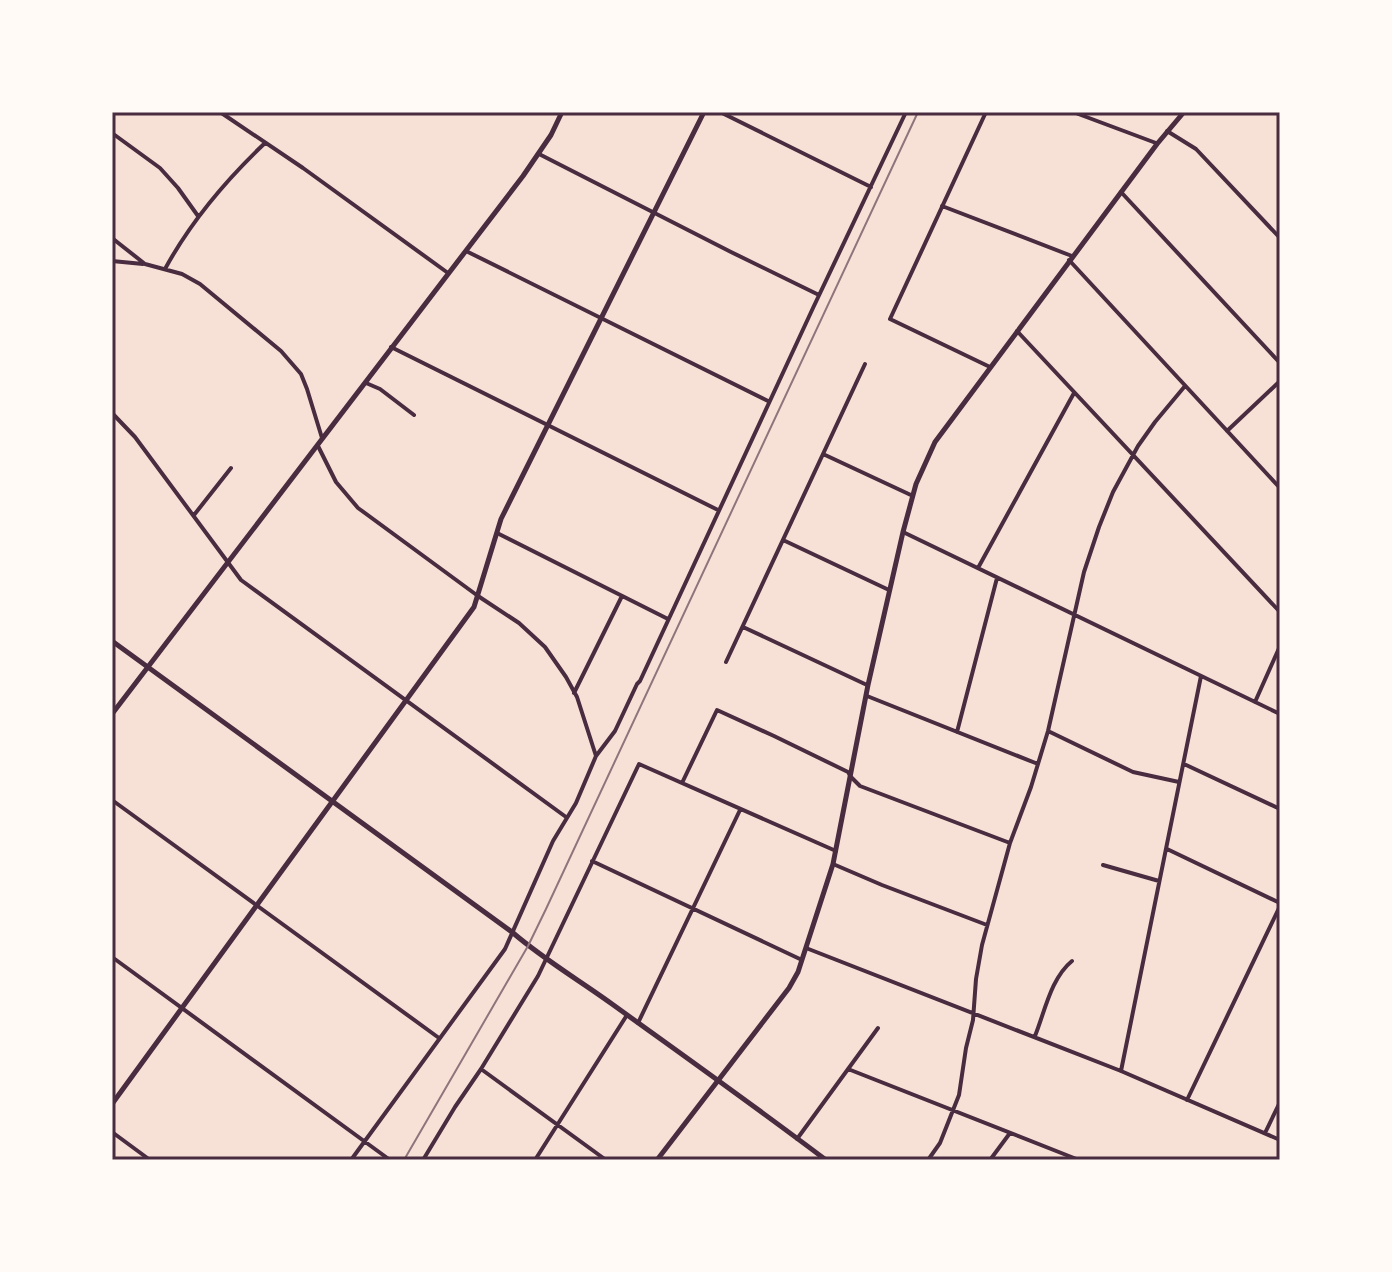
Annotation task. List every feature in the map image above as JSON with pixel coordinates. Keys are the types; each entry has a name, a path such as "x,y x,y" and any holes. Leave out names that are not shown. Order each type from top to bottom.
{"street":[{"path":"220,112 448,273"},
{"path":"112,714 539,154 562,112"},
{"path":"112,1104 474,607 501,519 704,112"},
{"path":"720,112 871,187"},
{"path":"351,1160 505,949 553,841 576,803 596,756 615,731 640,681 906,112"},
{"path":"986,112 890,319 990,367"},
{"path":"1073,112 1157,144"},
{"path":"657,1160 789,988 802,960 833,864 889,590 922,467 935,442 1070,258 1184,112"},
{"path":"1167,131 1196,149 1280,238"},
{"path":"112,133 160,168 198,216"},
{"path":"165,269 198,216 235,172 265,143"},
{"path":"539,154 820,295"},
{"path":"1121,192 1280,363"},
{"path":"942,206 1070,258 1280,488"},
{"path":"112,238 145,264"},
{"path":"466,251 769,402"},
{"path":"112,261 165,269 200,284 292,363 307,389 320,443 336,482 358,508 535,636 558,665 577,697 596,756"},
{"path":"112,284 112,310"},
{"path":"1017,331 1280,612"},
{"path":"391,347 718,510"},
{"path":"726,662 865,364"},
{"path":"1227,431 1280,381"},
{"path":"366,383 380,389 414,415"},
{"path":"928,1160 940,1143 962,1083 982,945 1010,843 1048,731 1084,572 1113,492 1138,446 1185,386"},
{"path":"978,568 1074,393"},
{"path":"112,413 135,437 241,580 566,818"},
{"path":"823,454 913,496"},
{"path":"194,515 231,468"},
{"path":"903,532 1280,714"},
{"path":"497,533 668,619"},
{"path":"783,540 889,590"},
{"path":"957,732 997,578"},
{"path":"574,693 622,596"},
{"path":"743,627 868,685"},
{"path":"112,641 826,1160"},
{"path":"1255,702 1280,646"},
{"path":"1121,1071 1201,676"},
{"path":"867,696 1038,764"},
{"path":"682,783 717,710 848,772 860,786 1010,843"},
{"path":"1048,731 1133,772 1179,782"},
{"path":"423,1160 538,976 639,764 836,851"},
{"path":"1184,764 1280,809"},
{"path":"112,800 439,1038"},
{"path":"638,1023 740,810"},
{"path":"1167,849 1280,905 1187,1100"},
{"path":"592,861 802,960"},
{"path":"833,864 987,925"},
{"path":"1103,865 1160,881"},
{"path":"806,948 1035,1036 1280,1140"},
{"path":"112,957 390,1160"},
{"path":"1035,1036 1057,979 1072,961"},
{"path":"535,1160 627,1015"},
{"path":"797,1139 878,1028"},
{"path":"481,1069 606,1160"},
{"path":"848,1069 1079,1160"},
{"path":"1265,1133 1280,1102"},
{"path":"112,1132 150,1160"},
{"path":"990,1160 1011,1132"}],"railway":[{"path":"404,1160 528,946 918,112"}]}
